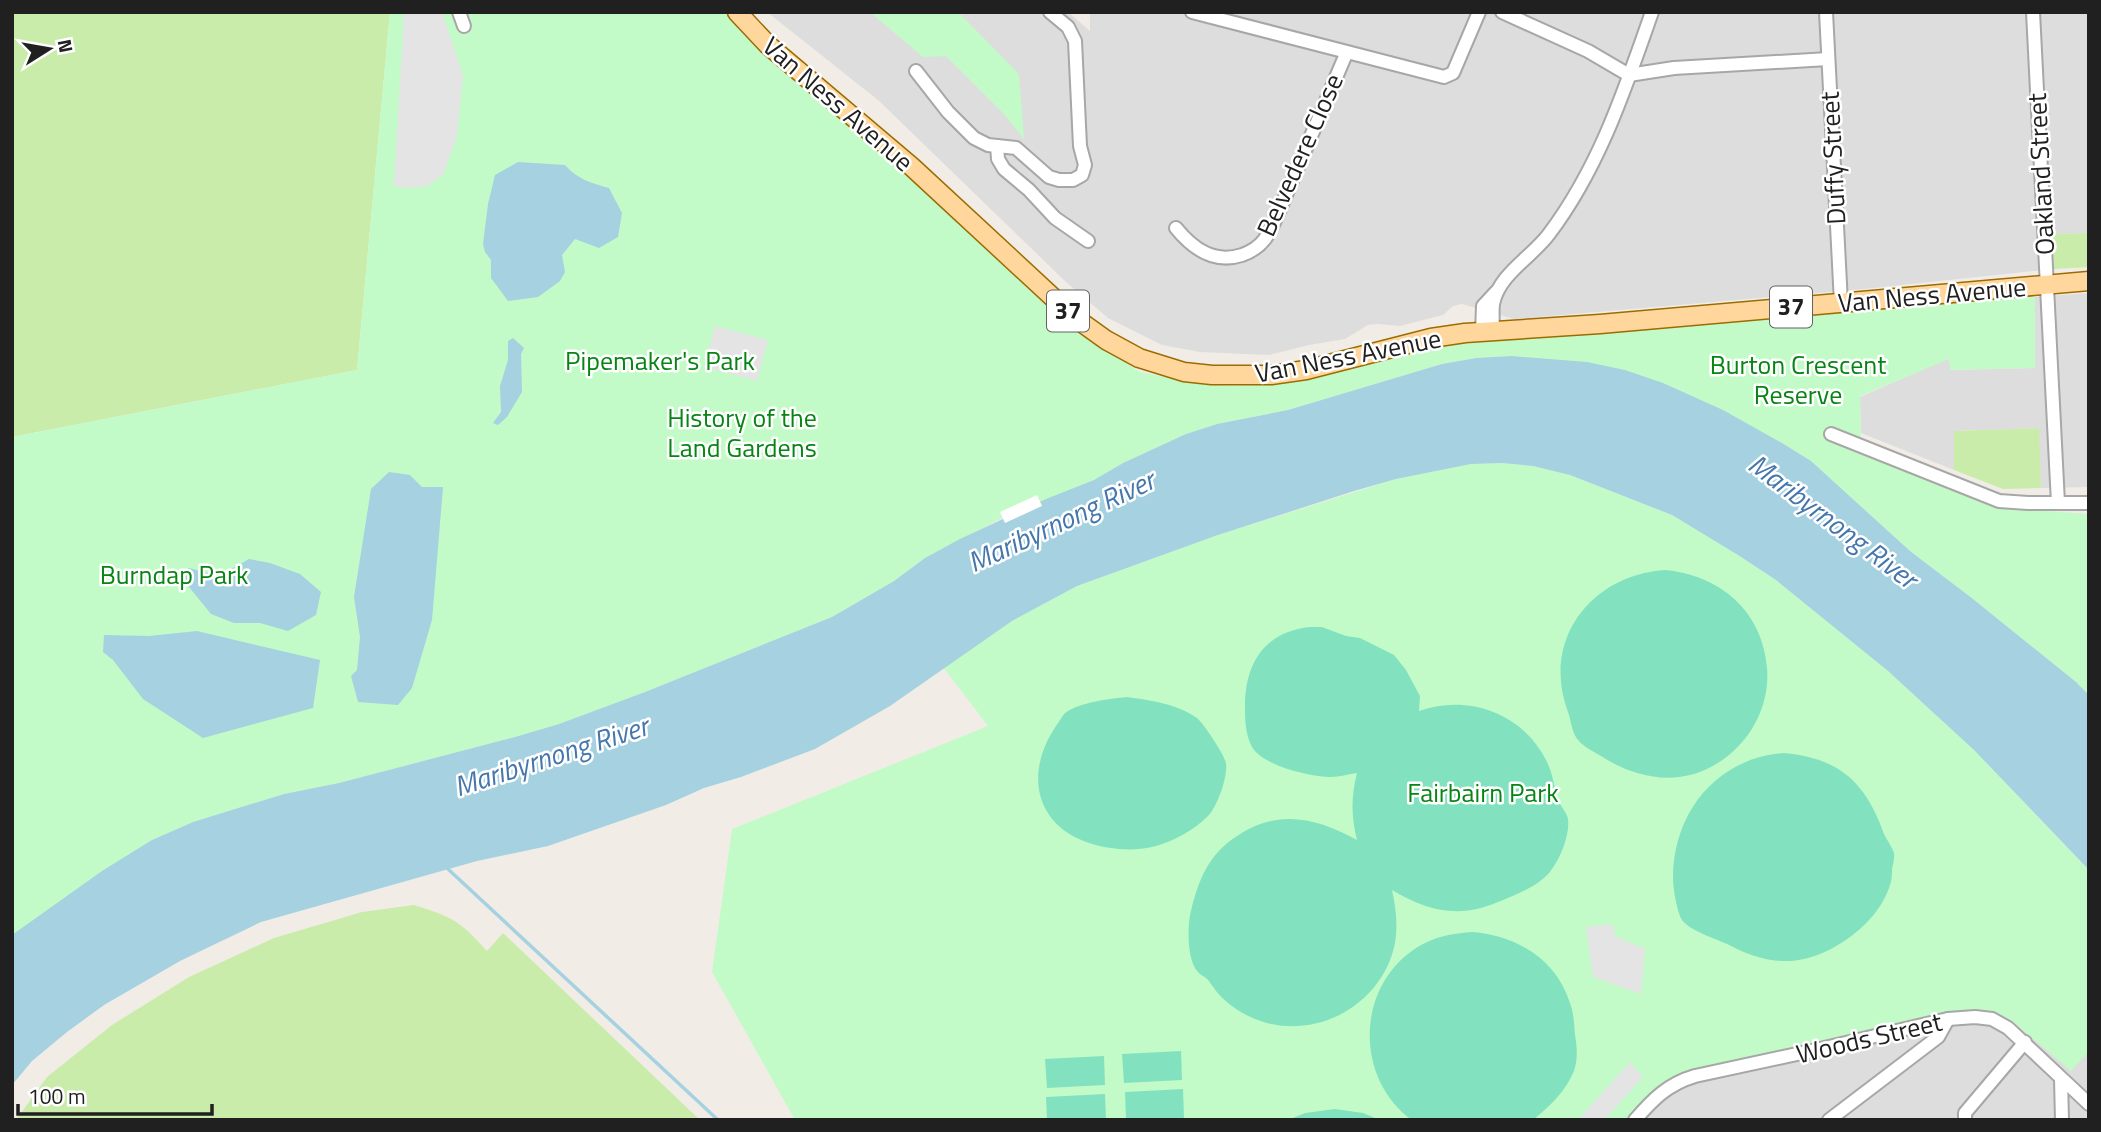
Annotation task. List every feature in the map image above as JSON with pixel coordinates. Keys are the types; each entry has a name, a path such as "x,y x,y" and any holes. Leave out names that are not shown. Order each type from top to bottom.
{"main road":[{"name":"Van Ness Avenue","path":"737,12 768,45 911,166 1074,317 1105,340 1139,358 1184,372 1212,375 1271,374 1306,370 1431,338 1488,331 1566,327 2089,281"}],"street":[{"path":"459,12 464,26"},
{"path":"916,71 963,129 974,138 993,146 1019,150 1052,179 1073,180 1083,172 1085,164 1080,148 1074,41 1068,27 1050,12"},
{"path":"1192,12 1439,77 1449,76 1456,68 1479,12"},
{"path":"1502,12 1588,51 1633,66 1674,68 1828,58"},
{"path":"1488,331 1499,289 1550,234 1590,172 1653,12"},
{"name":"Duffy Street","path":"1826,12 1841,303"},
{"name":"Oakland Street","path":"2033,12 2058,503"},
{"name":"Belvedere Close","path":"1176,228 1193,246 1213,257 1237,257 1258,247 1277,216 1346,54"},
{"path":"1633,66 1657,65 1674,68"},
{"path":"993,146 1000,165 1055,218 1088,240"},
{"path":"1831,434 1999,501 2089,503"},
{"name":"Woods Street","path":"1635,1120 1675,1082 1948,1019 1975,1017 1993,1019 2008,1028 2089,1104"},
{"path":"1829,1120 1938,1037 1948,1019"},
{"path":"1965,1120 1965,1113 2025,1042"},
{"path":"2061,1079 2062,1120"}],"shaded area":[{"path":"404,12 442,12 463,75 457,137 443,175 427,186 407,188 394,186"},
{"path":"767,12 1068,12 1090,31 1090,12 2089,12 2089,233 2053,234 2054,269 1854,290 1514,319 1462,304 1453,306 1443,315 1400,326 1368,325 1345,339 1269,355 1200,352 1162,345 1108,318 1066,282 878,100"},
{"path":"2089,293 2089,487 2041,488 2038,428 1954,431 1954,470 1861,433 1860,397 1949,358 1951,370 2035,368 2035,297"},
{"path":"715,326 768,340 757,381 704,367"},
{"path":"1613,924 1615,936 1645,949 1641,994 1593,977 1586,927"},
{"path":"1994,1014 2010,1019 2071,1070 2089,1051 2089,1120 1640,1120 1688,1078"},
{"path":"1630,1062 1643,1077 1604,1120 1578,1120"}],"green space":[{"path":"12,12 390,12 357,370 12,437"},
{"name":"Pipemaker's Park","path":"390,12 725,12 809,93 954,217 1071,327 1140,372 1201,384 1266,385 1307,378 1409,350 1465,340 1511,336 1552,337 2035,297 2035,368 1950,370 1949,359 1860,396 1859,452 2004,508 2089,514 2089,695 1910,551 1811,461 1782,443 1511,356 1475,358 1442,364 1288,410 1217,424 1186,434 1123,463 1094,480 1004,517 925,558 894,581 832,617 559,724 339,783 284,794 193,822 152,840 12,935 12,437 357,370"},
{"path":"870,12 956,12 961,15 1019,74 1024,139 1004,114 946,56 923,57"},
{"path":"2089,233 2089,267 2054,269 2052,234"},
{"path":"2039,428 2041,488 2003,489 1954,470 1954,431"},
{"name":"Fairbairn Park","path":"1471,464 1533,466 1570,475 1672,515 1776,580 1888,671 1974,750 2089,870 2089,1051 2071,1071 2010,1019 1994,1014 1688,1078 1640,1120 795,1120 712,972 732,829 988,726 943,667 1012,621 1077,586 1215,536 1396,479"},
{"path":"1665,570 1703,579 1720,588 1747,613 1757,628 1763,647 1767,680 1759,716 1738,747 1714,766 1698,773 1665,778 1649,776 1616,765 1586,747 1577,738 1561,685 1561,660 1567,637 1579,616 1595,598 1615,584 1638,575"},
{"path":"1310,627 1322,627 1360,638 1394,655 1406,670 1420,696 1419,711 1438,706 1474,707 1508,719 1523,730 1536,744 1548,765 1568,825 1562,852 1548,875 1528,889 1498,902 1470,910 1443,910 1418,903 1392,890 1396,917 1395,943 1388,965 1376,984 1361,1001 1322,1022 1300,1026 1277,1025 1239,1011 1224,1000 1199,973 1194,967 1190,952 1189,925 1197,888 1206,869 1227,843 1253,827 1283,819 1298,819 1327,826 1357,840 1352,806 1357,773 1331,777 1288,769 1258,754 1247,734 1246,694 1253,665 1269,644 1280,636"},
{"path":"1126,697 1172,706 1197,718 1226,763 1221,792 1207,817 1177,838 1143,849 1115,849 1073,836 1062,829 1045,809 1038,785 1044,748 1065,713 1086,704"},
{"path":"1784,753 1821,761 1848,776 1869,801 1894,855 1891,881 1884,899 1864,925 1821,954 1790,961 1751,955 1691,928 1680,916 1673,878 1681,831 1690,811 1703,793 1719,777 1738,765 1760,757"},
{"path":"414,905 455,921 487,951 503,933 700,1120 16,1120 47,1077 112,1025 189,977 274,938 362,912"},
{"path":"1473,932 1489,934 1519,945 1545,962 1555,974 1564,987 1572,1011 1577,1053 1574,1071 1557,1098 1533,1120 1412,1120 1393,1102 1380,1081 1372,1057 1370,1033 1373,1008 1382,985 1396,965 1416,948 1443,936"},
{"path":"1181,1051 1182,1080 1124,1083 1122,1054"},
{"path":"1104,1056 1105,1085 1047,1088 1045,1059"},
{"path":"1183,1089 1184,1118 1126,1120 1125,1092"},
{"path":"1105,1094 1106,1120 1047,1120 1046,1097"},
{"path":"1335,1109 1363,1113 1380,1120 1288,1120 1305,1113"}],"water":[{"path":"518,162 565,165 579,177 609,188 622,213 618,237 599,248 575,239 562,255 565,272 560,281 538,297 508,301 491,278 491,260 483,244 495,175"},
{"path":"513,338 524,348 521,354 522,392 507,417 498,425 493,423 501,412 500,386 508,360 508,341"},
{"name":"Maribyrnong River","path":"1511,356 1587,362 1625,370 1663,383 1723,410 1782,443 1811,461 1910,551 2076,682 2089,695 2089,870 1974,750 1888,671 1776,580 1738,555 1672,515 1570,475 1533,466 1471,464 1396,479 1354,491 1215,536 1077,586 1012,621 890,706 815,749 548,846 477,861 261,922 180,961 104,1005 32,1061 12,1085 12,935 102,871 152,840 193,822 284,794 339,783 515,737 559,724 645,692 832,617 960,539 1094,480 1123,463 1186,434 1217,424 1288,410 1442,364"},
{"path":"389,472 410,475 422,487 443,487 432,620 412,688 398,705 358,702 351,676 357,670 360,637 354,597 371,489"},
{"path":"249,559 300,574 321,592 316,615 288,631 260,623 234,623 211,614 180,576 189,568 219,576"},
{"path":"197,631 320,660 313,708 203,738 143,699 113,660 103,652 104,635 149,636"}],"pier":[{"path":"1037,495 1042,506 1005,523 1000,512"}],"waterway":[{"path":"448,869 718,1120"}],"park label":[{"name":"Burton Crescent Reserve","path":"1798,380"},
{"name":"History of the Land Gardens","path":"742,433"},
{"name":"Burndap Park","path":"174,575"}]}
